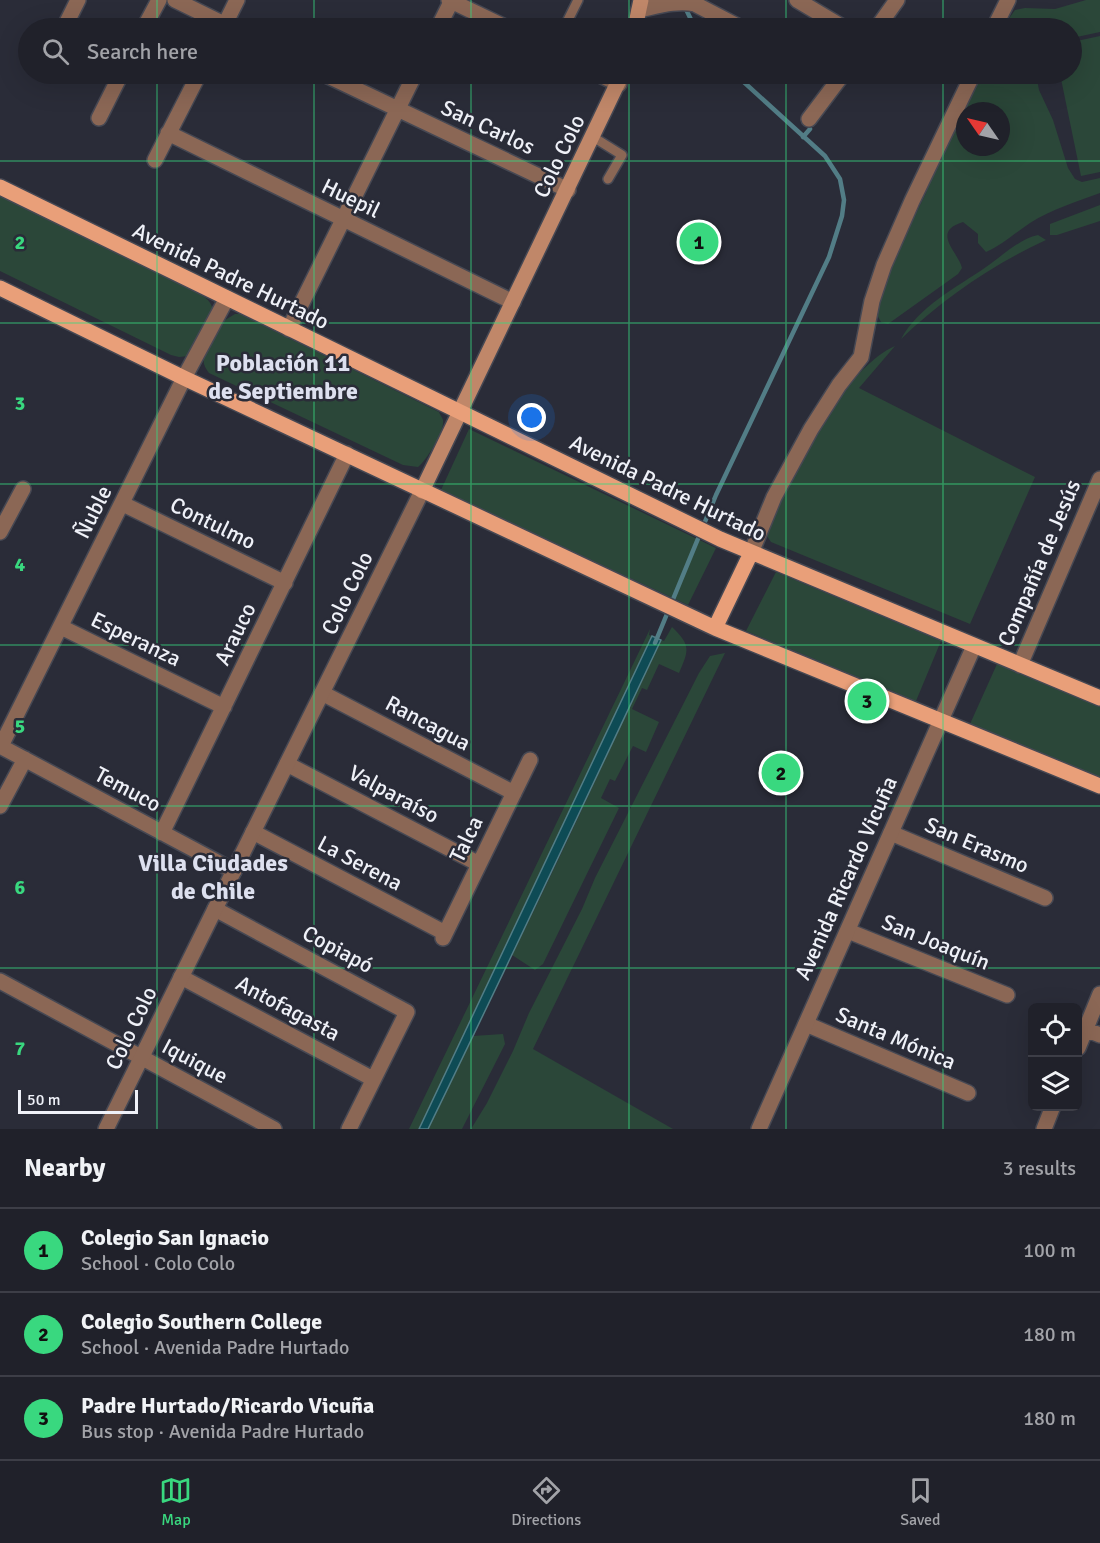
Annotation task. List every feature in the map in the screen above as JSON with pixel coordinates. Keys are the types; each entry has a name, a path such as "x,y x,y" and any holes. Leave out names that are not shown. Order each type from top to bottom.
{"main road":[{"name":"Colo Colo","path":"423,491 619,84"},
{"name":"Avenida Padre Hurtado","path":"0,187 711,535 1100,698"},
{"path":"0,288 184,378 715,628 1100,786"},
{"path":"715,628 751,553"}],"street":[{"path":"69,18 78,0"},
{"path":"149,18 159,0"},
{"path":"175,0 209,18"},
{"path":"230,18 237,0"},
{"path":"443,18 451,0 487,18"},
{"path":"797,0 827,18"},
{"path":"886,18 897,0"},
{"path":"999,18 1008,0"},
{"path":"640,5 682,2 695,4 722,18"},
{"path":"99,118 116,84"},
{"path":"155,160 195,84"},
{"name":"San Carlos","path":"345,84 568,190"},
{"path":"289,330 410,84"},
{"path":"809,119 835,84"},
{"path":"751,553 774,497 805,440 839,385 861,357 872,301 884,265 968,84"},
{"name":"Huepil","path":"168,133 513,302"},
{"name":"Ñuble","path":"1,746 184,378 227,298"},
{"name":"Arauco","path":"162,833 347,454"},
{"name":"Compañía de Jesús","path":"1020,665 1100,478"},
{"path":"0,532 23,489"},
{"name":"Colo Colo","path":"106,1129 423,491"},
{"name":"Contulmo","path":"123,504 285,583"},
{"path":"1085,515 1100,522"},
{"name":"Esperanza","path":"61,627 224,706"},
{"name":"Avenida Ricardo Vicuña","path":"763,1128 806,1024 974,646"},
{"name":"Rancagua","path":"322,693 514,793"},
{"name":"Temuco","path":"1,746 234,871"},
{"path":"0,806 25,759"},
{"name":"Talca","path":"444,936 530,760"},
{"name":"Valparaíso","path":"287,764 479,864"},
{"name":"La Serena","path":"253,832 444,936"},
{"name":"San Erasmo","path":"891,833 1045,898"},
{"name":"Copiapó","path":"215,909 407,1011 374,1079"},
{"name":"San Joaquín","path":"848,931 1007,995"},
{"name":"Antofagasta","path":"182,977 374,1079"},
{"name":"Iquique","path":"0,981 274,1129"},
{"path":"1082,1043 1093,1032 1100,994"},
{"name":"Santa Mónica","path":"806,1024 968,1093"},
{"path":"349,1129 374,1079"},
{"path":"1045,1129 1052,1111"}],"lane":[{"path":"569,18 578,0"},
{"path":"593,137 622,155 608,179"}],"green space":[{"path":"1086,0 1100,0 1100,32 1082,36 1082,18 1009,18 1015,10 1025,8 1055,9"},
{"path":"1100,36 1100,172 1081,176 1062,84 1082,84 1082,40"},
{"path":"977,84 1038,84 1053,120 1068,168 1075,179 1082,182 1100,178 1100,193 1038,218 986,252 978,243 978,234 963,222 953,226 948,231 947,237 962,268 958,274 888,324 881,322 876,313 891,264 956,125 956,156 1010,156 1010,102 968,102"},
{"path":"0,193 207,299 212,307 210,318 188,356 171,355 0,271"},
{"path":"1100,205 1100,221 1057,235 1050,235 1050,224"},
{"path":"1038,235 1046,240 1007,260 969,284 901,339 918,317 939,298 1017,244"},
{"path":"235,314 240,314 439,412 443,425 426,459 418,467 403,465 209,373 204,364 205,354 225,320"},
{"path":"895,346 859,388 1035,477 970,624 771,542 767,536 786,487 817,429 855,378 875,358"},
{"path":"469,429 716,548 688,605 441,490"},
{"path":"776,572 941,641 916,701 746,631"},
{"path":"672,627 683,639 686,648 679,673 659,664 647,690 642,688 632,709 659,722 646,752 633,746 615,781 610,779 601,798 619,808 543,964 535,970 512,955 661,640 664,641"},
{"path":"650,629 649,635 652,636 429,1109 419,1129 409,1129"},
{"path":"725,653 533,1049 673,1129 471,1129 513,1051 529,1013 582,909 595,878 699,673 710,656"},
{"path":"997,664 1100,706 1100,777 970,724"},
{"path":"503,1034 505,1044 462,1129 428,1129 473,1036"}],"water":[{"path":"652,636 661,640 428,1129 419,1129"}],"waterway":[{"path":"684,5 690,18"},
{"path":"655,643 716,495 829,257 842,216 844,200 840,179 825,156 746,84"},
{"path":"803,137 810,129"}],"place":[{"name":"Colegio San Ignacio","path":"699,242"},
{"name":"Padre Hurtado/Ricardo Vicuña","path":"867,701"},
{"name":"Colegio Southern College","path":"781,773"}],"district":[{"name":"Población 11 de Septiembre","path":"283,377"},
{"name":"Villa Ciudades de Chile","path":"213,877"}]}
